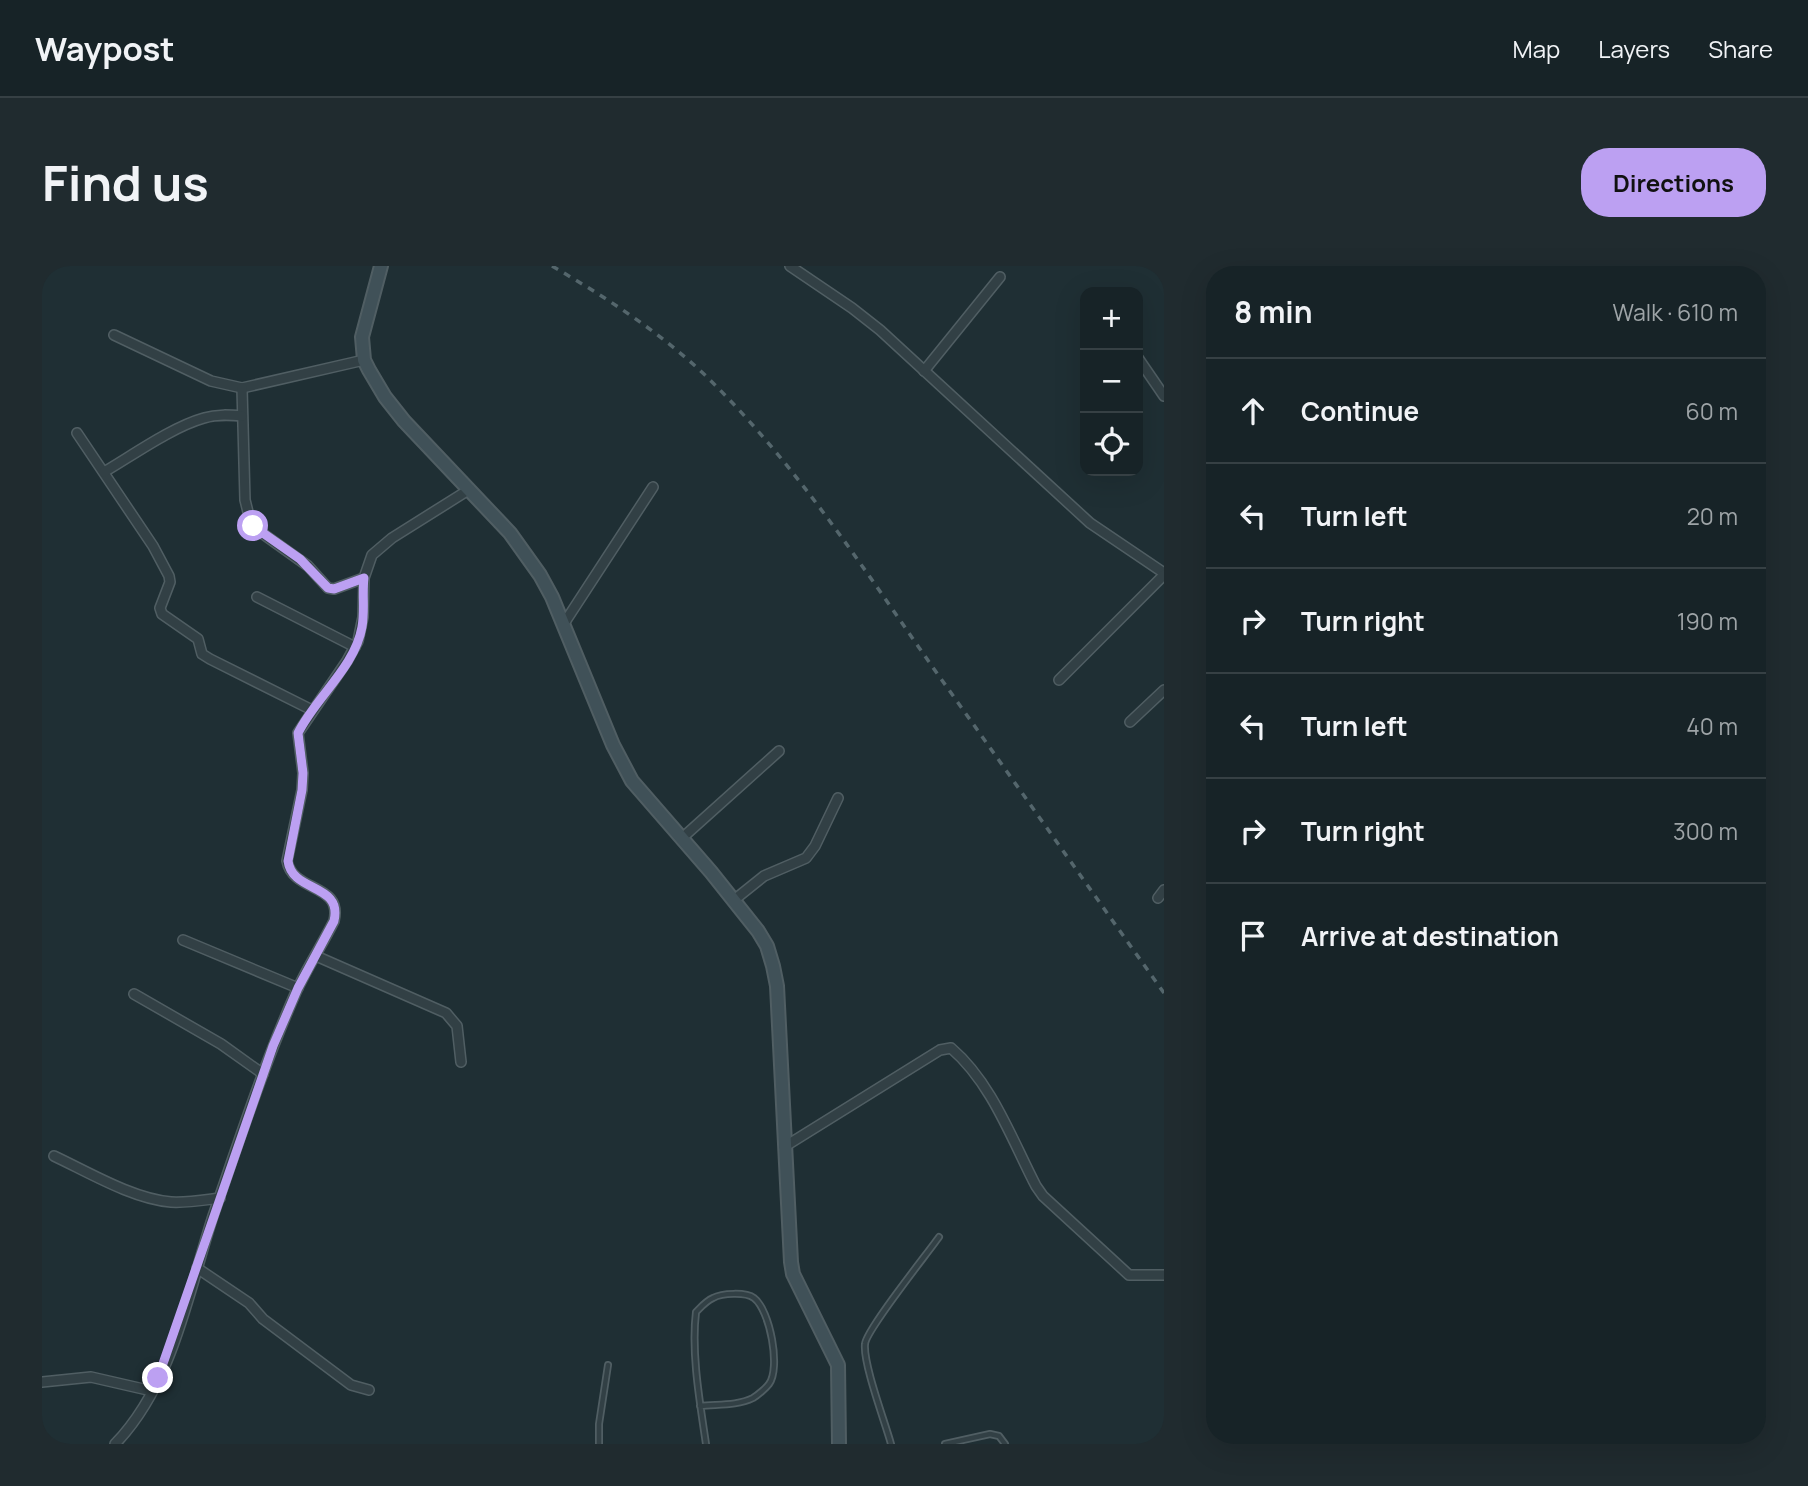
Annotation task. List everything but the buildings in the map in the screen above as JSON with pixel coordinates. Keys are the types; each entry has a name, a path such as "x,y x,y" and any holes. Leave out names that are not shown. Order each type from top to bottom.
{"street":[{"path":"381,266 362,337 364,359 385,397 404,421 510,533 529,558 552,597 624,766 639,792 758,931 773,966 777,986 791,1262 793,1274 838,1366 839,1444"},
{"path":"790,266 864,317 1090,523 1164,574 1059,680"},
{"path":"924,371 1000,277"},
{"path":"114,335 211,382 242,388 364,359"},
{"path":"1143,365 1164,396"},
{"path":"242,388 246,511 253,526 300,559 328,588 334,589 364,578"},
{"path":"104,472 204,418 243,416"},
{"path":"77,433 169,576 170,582 160,608 162,614 198,639 202,654 312,710"},
{"path":"564,625 653,487"},
{"path":"115,1444 135,1420 165,1365 263,1074 298,988 334,921 335,905 327,895 292,874 288,861 302,790 303,773 298,733 355,647 362,629 364,578 372,555 383,544 470,489"},
{"path":"257,597 355,647"},
{"path":"1130,722 1164,690"},
{"path":"681,839 779,751"},
{"path":"734,900 764,876 806,858 815,846 838,798"},
{"path":"183,940 298,988"},
{"path":"316,956 446,1013 457,1026 461,1062"},
{"path":"134,994 221,1044 263,1074"},
{"path":"784,1147 940,1050 951,1048 991,1099 1043,1196 1129,1275 1164,1275"},
{"path":"54,1156 138,1194 169,1202 220,1198"},
{"path":"197,1268 249,1303 263,1319 351,1385 369,1390"},
{"path":"42,1382 91,1377 152,1391"}],"lane":[{"path":"891,1444 864,1343 873,1326 939,1237"},
{"path":"700,1406 736,1403 754,1398 770,1383 774,1370 774,1343 762,1308 754,1298 746,1294 716,1296 696,1312 700,1406 706,1444"},
{"path":"599,1444 599,1423 608,1365"},
{"path":"945,1444 990,1434 999,1436 1005,1444"}],"railway":[{"path":"552,266 613,304 671,346 707,377 770,445 854,555 1164,993"}],"route":[{"path":"158,1378 165,1365 273,1046 336,912 335,905 327,895 297,878 288,867 303,783 297,741 302,723 348,661 358,640 362,629 364,578 334,589 328,588 300,559 253,526"}]}
